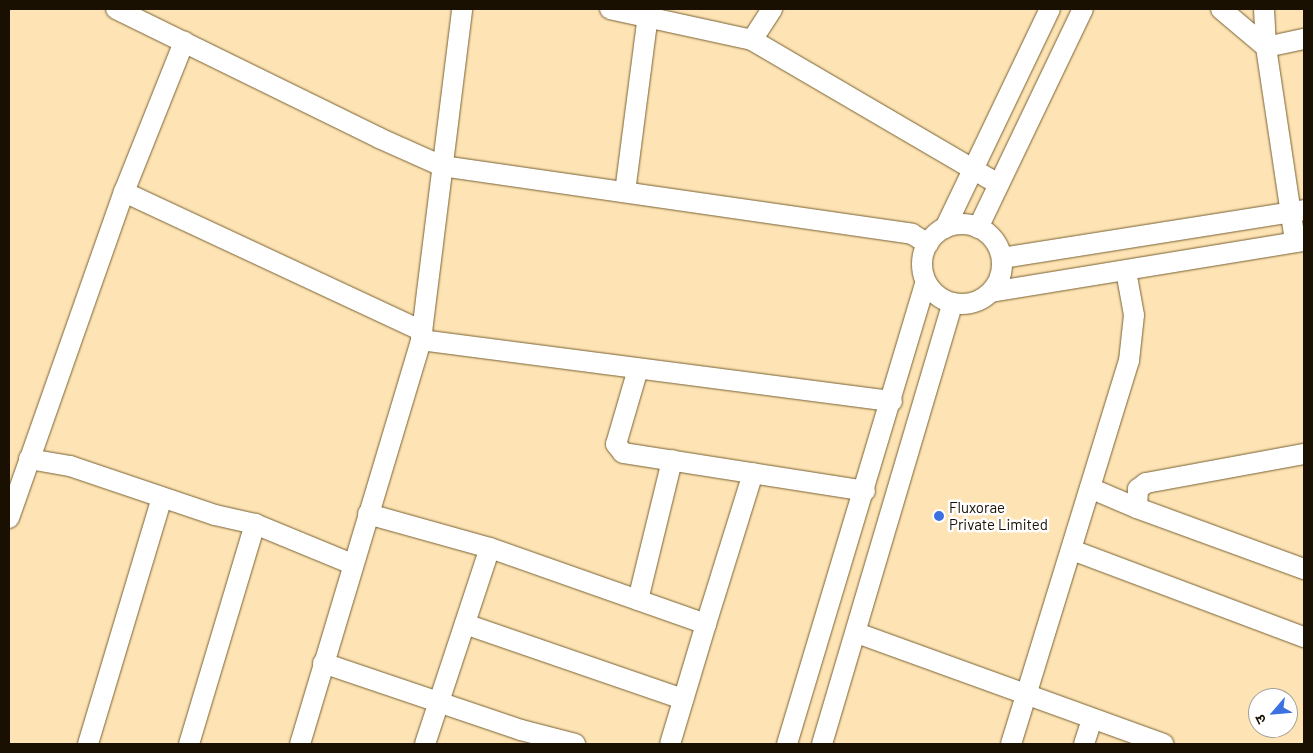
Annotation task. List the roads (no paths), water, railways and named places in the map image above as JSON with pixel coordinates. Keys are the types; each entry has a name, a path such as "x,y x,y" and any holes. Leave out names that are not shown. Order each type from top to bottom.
{"street":[{"path":"116,9 379,138 442,166 912,234 928,244"},
{"path":"300,744 352,564 422,336 462,9"},
{"path":"610,9 656,14 752,40 998,184"},
{"path":"752,40 772,9"},
{"path":"1050,9 945,228 928,244 923,269 926,282 937,296 953,304 971,304 991,292 1300,242 1297,211 1266,47 1264,9"},
{"path":"978,228 1082,9"},
{"path":"1221,9 1266,47"},
{"path":"624,192 656,14"},
{"path":"1266,47 1304,39"},
{"path":"9,518 124,192 184,42"},
{"path":"124,192 422,336 638,369 892,401"},
{"path":"1002,258 1297,211"},
{"path":"945,228 966,225 978,228 998,246 1002,258 1002,271 991,292"},
{"path":"1011,744 1129,361 1134,315 1126,271"},
{"path":"787,744 892,401 926,282"},
{"path":"822,744 857,633 953,304"},
{"path":"638,369 616,444 623,453 864,491"},
{"path":"1137,508 1138,489 1146,483 1304,454"},
{"path":"29,460 70,466 162,498 255,524 352,564"},
{"path":"638,600 672,460"},
{"path":"670,744 753,473"},
{"path":"1090,488 1137,508 1304,569"},
{"path":"88,744 162,498"},
{"path":"368,514 490,548 706,624"},
{"path":"189,744 255,524"},
{"path":"425,744 490,548"},
{"path":"1072,550 1304,637"},
{"path":"465,624 683,699"},
{"path":"857,633 1163,744"},
{"path":"323,664 439,702 518,737 575,744"},
{"path":"1084,744 1092,719"}],"place":[{"name":"Fluxorae Private Limited","path":"939,516"}]}
